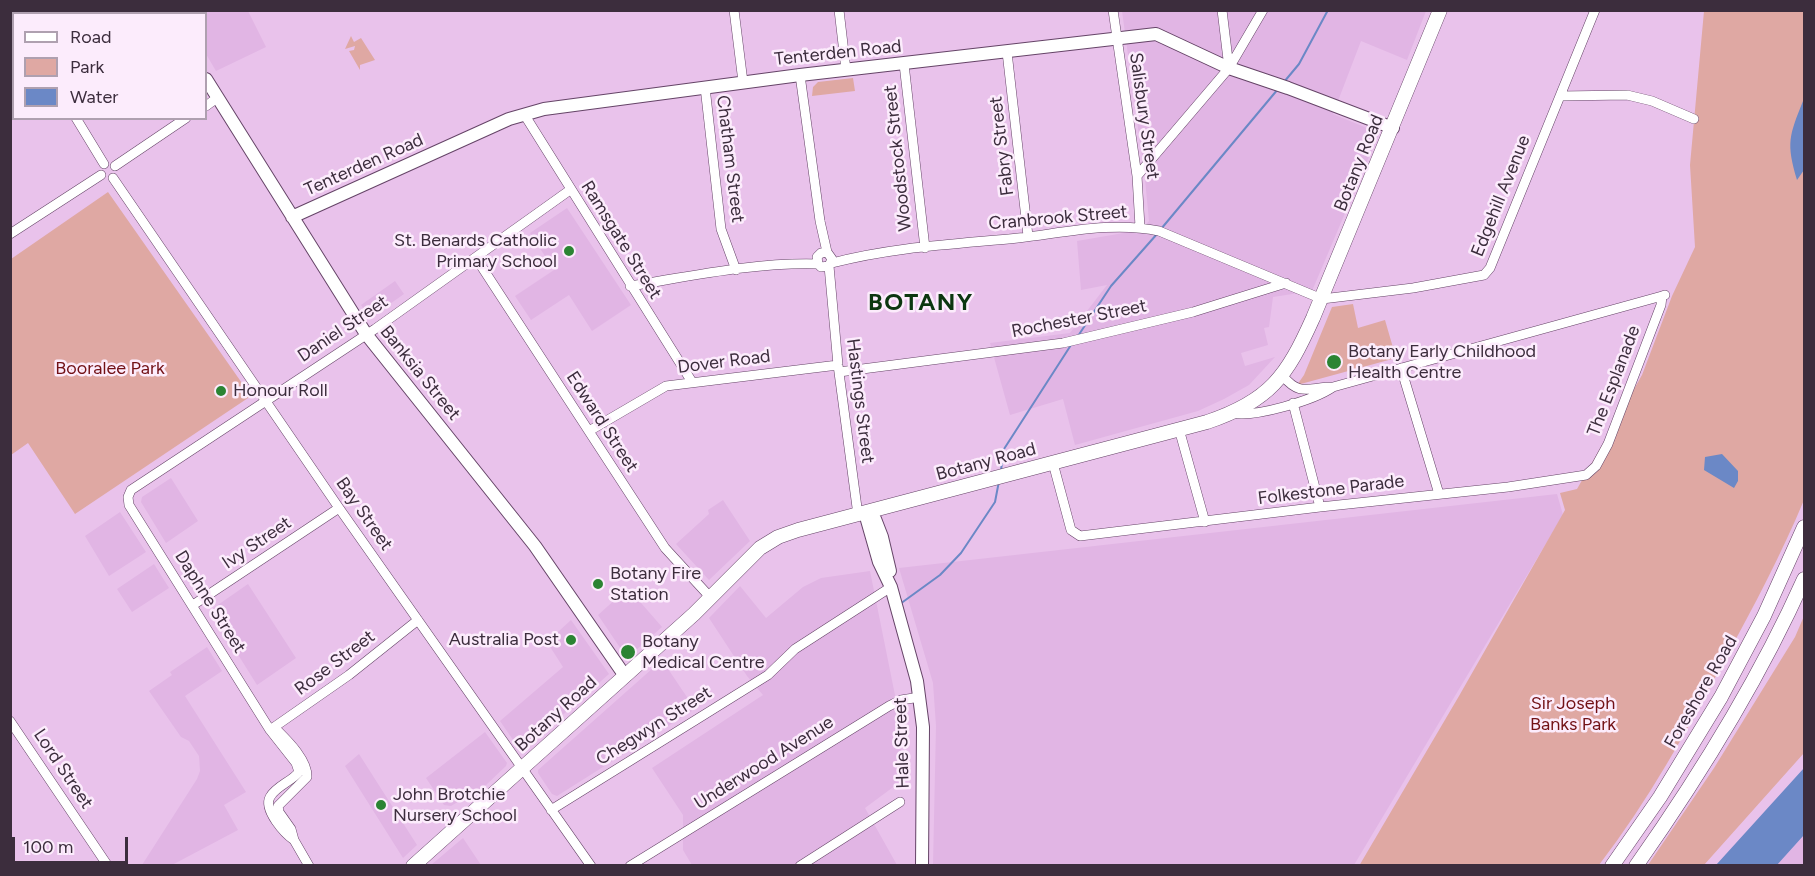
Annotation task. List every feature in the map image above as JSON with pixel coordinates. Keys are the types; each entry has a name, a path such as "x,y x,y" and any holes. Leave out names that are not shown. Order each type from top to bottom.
{"main road":[{"name":"Botany Road","path":"413,866 625,676 769,542 788,533 1179,429 1233,413 1258,399 1283,376 1300,347 1322,299 1440,10"},
{"name":"Foreshore Road","path":"1612,866 1660,797 1721,697 1764,616 1804,527"},
{"path":"1636,866 1677,807 1739,706 1783,627 1804,579"}],"street":[{"path":"734,10 743,82"},
{"path":"839,10 846,70"},
{"name":"Salisbury Street","path":"1113,10 1137,176 1140,227"},
{"path":"1222,10 1229,68"},
{"path":"1137,176 1229,68 1263,10"},
{"name":"Edgehill Avenue","path":"1322,299 1413,288 1484,275 1490,268 1595,10"},
{"name":"Tenterden Road","path":"292,217 509,119 544,109 743,82 1156,34 1229,68 1393,128"},
{"name":"Fabry Street","path":"1007,52 1028,236"},
{"name":"Woodstock Street","path":"904,64 925,248"},
{"name":"Hastings Street","path":"801,75 838,368 865,513"},
{"name":"Banksia Street","path":"207,81 366,334 535,546 625,676"},
{"name":"Chatham Street","path":"705,87 721,229 736,270"},
{"path":"1560,96 1627,95 1652,101 1694,120"},
{"path":"207,105 218,98"},
{"name":"Ramsgate Street","path":"524,114 692,382"},
{"path":"77,120 104,164"},
{"path":"115,166 183,120"},
{"path":"110,163 115,166 117,174 113,178 106,179 101,175 100,168 104,164 110,163"},
{"path":"10,234 101,175"},
{"name":"Bay Street","path":"113,178 339,508 591,866"},
{"name":"Daniel Street","path":"131,490 366,334 570,190"},
{"name":"Cranbrook Street","path":"630,286 736,270 1028,236 1102,228 1140,227 1159,231 1322,299"},
{"name":"Edward Street","path":"476,258 665,548 710,597"},
{"name":"Rochester Street","path":"838,368 1063,343 1193,312 1286,283"},
{"name":"The Esplanade","path":"1401,368 1664,295 1608,444 1596,466 1586,476"},
{"name":"Dover Road","path":"590,431 666,386 838,368"},
{"path":"1283,376 1289,384 1299,390 1333,387 1401,368 1439,494"},
{"path":"1233,413 1245,415 1293,403 1321,394 1333,387"},
{"path":"1293,403 1320,507"},
{"path":"1179,429 1205,522"},
{"name":"Folkestone Parade","path":"1053,463 1071,530 1080,536 1586,476"},
{"name":"Daphne Street","path":"131,490 128,497 129,505 270,730 296,764 299,772 276,791 269,798 268,803 284,833 294,840 309,866"},
{"name":"Ivy Street","path":"193,606 339,508"},
{"name":"Hale Street","path":"865,513 879,562 891,587 912,660 915,698 923,727 922,866"},
{"name":"Chegwyn Street","path":"551,810 768,675 795,649 891,587"},
{"name":"Rose Street","path":"270,730 349,675 418,620"},
{"name":"Underwood Avenue","path":"630,866 898,701 915,698"},
{"name":"Lord Street","path":"10,721 108,866"},
{"path":"800,866 900,802"}],"shaded area":[{"path":"248,11 266,47 216,71 207,56 207,12 179,12"},
{"path":"1122,11 1426,11 1407,60 1361,41 1333,114 1379,133 1312,291 1273,297 1269,327 1264,328 1268,345 1241,353 1245,366 1275,357 1249,385 1198,411 1075,445 1063,399 1010,415 990,343 1070,333 1107,285 1081,290 1077,241 1141,230 1149,221"},
{"name":"St. Benards Catholic Primary School","path":"567,208 631,305 592,331 569,295 531,320 515,296 554,270 530,233"},
{"path":"395,281 404,294 370,318 361,305"},
{"path":"171,478 198,521 166,543 141,502 142,497"},
{"path":"1557,494 1563,515 1354,865 933,865 936,726 933,683 899,568"},
{"path":"723,500 750,541 709,580 676,544 709,514 708,510"},
{"path":"120,512 146,552 109,576 85,536"},
{"path":"154,564 169,588 132,612 117,589"},
{"path":"870,571 902,730 900,782 865,808 897,865 692,865 683,850 683,815 652,768 763,695 747,676 709,618 740,586 766,618 803,587 821,578"},
{"path":"248,584 296,658 257,685 212,613 212,609"},
{"path":"628,588 662,627 627,658 598,615"},
{"path":"571,620 609,674 523,750 520,750 500,721 563,667 547,642"},
{"path":"207,647 222,671 185,696 246,792 224,805 238,830 172,865 142,865 200,771 199,756 189,741 181,737 149,691 172,675 170,672"},
{"path":"662,660 695,709 557,796 552,794 538,770"},
{"path":"485,732 507,763 506,766 486,785 451,806 444,805 426,778"},
{"name":"John Brotchie Nursery School","path":"359,754 417,845 403,858 345,766"},
{"path":"1804,835 1804,865 1777,865"},
{"path":"463,838 481,865 431,865"}],"green space":[{"name":"Sir Joseph Banks Park","path":"1704,11 1804,11 1804,500 1767,580 1696,713 1650,791 1599,865 1359,866 1565,510 1560,493 1577,489 1642,375 1672,296 1695,247 1690,165"},
{"path":"351,36 354,42 361,38 375,60 360,65 360,70 349,51 354,50 355,46 345,49"},
{"path":"853,78 855,91 812,96 813,87 818,82"},
{"name":"Booralee Park","path":"108,192 251,396 75,514 28,443 11,455 11,259"},
{"path":"1353,304 1358,328 1385,320 1396,358 1297,385 1304,375 1332,307"},
{"path":"1804,616 1804,753 1704,865 1648,865 1714,768 1795,637"}],"water":[{"path":"1803,101 1804,170 1797,180 1790,148 1792,132"},
{"path":"1722,454 1738,471 1738,481 1734,488 1704,470 1705,457"},
{"path":"1804,768 1804,835 1777,865 1716,865"}],"waterway":[{"path":"1284,82 1299,64 1328,10"},
{"path":"1161,229 1278,89"},
{"path":"1078,336 1111,286 1157,234"},
{"path":"1001,470 1004,449 1071,345"},
{"path":"900,604 940,575 961,553 995,502 999,481"}],"place":[{"name":"St. Benards Catholic Primary School","path":"569,251"},
{"name":"Botany Early Childhood Health Centre","path":"1334,362"},
{"name":"Honour Roll","path":"221,391"},
{"name":"Botany Fire Station","path":"598,584"},
{"name":"Australia Post","path":"571,640"},
{"name":"Botany Medical Centre","path":"628,652"},
{"name":"John Brotchie Nursery School","path":"381,805"}],"district":[{"name":"BOTANY","path":"921,303"}]}
